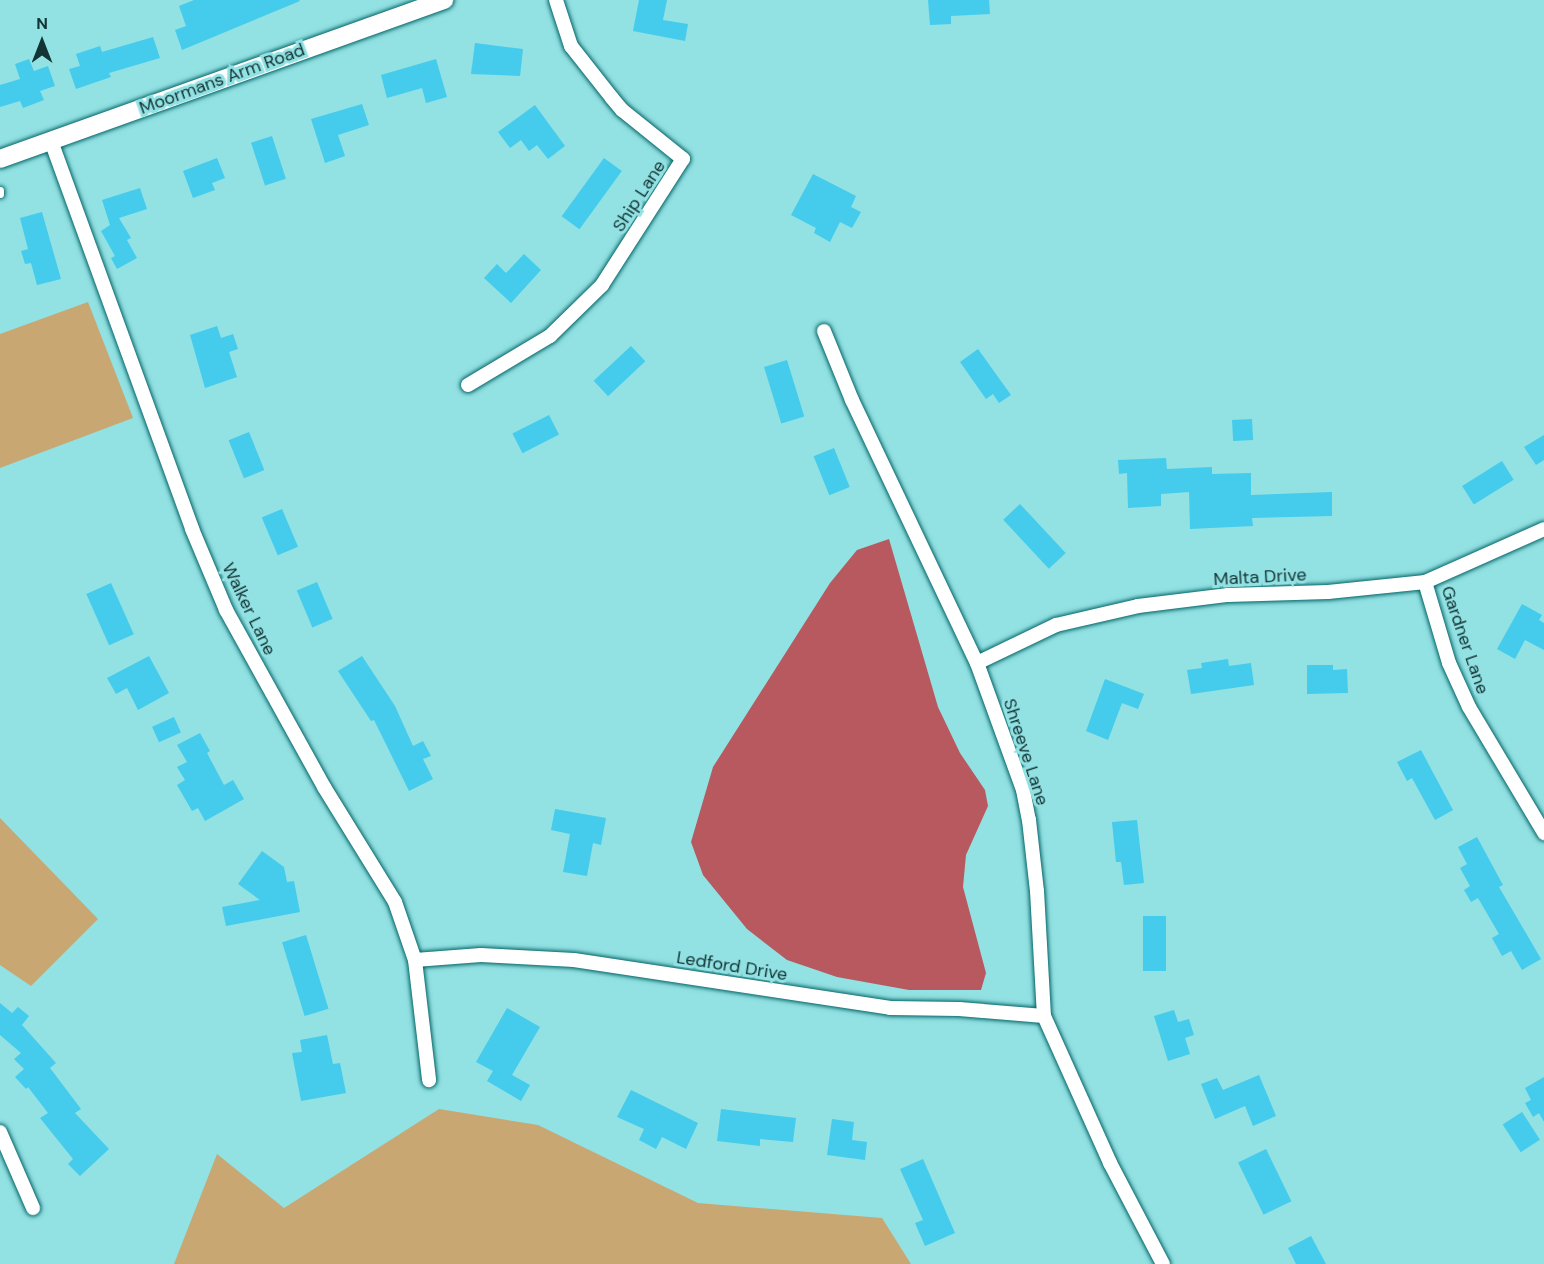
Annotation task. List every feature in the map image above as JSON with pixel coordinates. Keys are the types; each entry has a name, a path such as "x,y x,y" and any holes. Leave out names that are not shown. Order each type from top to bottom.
{"street":[{"name":"Moormans Arm Road","path":"0,159 444,0"},
{"name":"Ship Lane","path":"468,385 550,336 603,285 683,159 617,104 571,46 556,0"},
{"name":"Walker Lane","path":"51,141 192,529 226,610 324,787 395,902 416,960 429,1080"},
{"name":"Shreeve Lane","path":"824,331 852,400 978,663 1023,790 1029,820 1037,891 1044,1016 1110,1163 1163,1264"},
{"name":"Malta Drive","path":"978,663 1056,625 1138,606 1228,595 1328,591 1425,582 1544,528"},
{"name":"Gardner Lane","path":"1425,582 1449,663 1469,707 1544,833"},
{"name":"Ledford Drive","path":"416,960 481,955 574,960 890,1008 959,1009 1044,1016"},
{"path":"0,1132 33,1208"}],"shaded area":[{"path":"88,302 133,418 0,468 0,334"},
{"path":"889,539 938,707 960,753 985,790 988,806 966,855 963,887 986,973 981,990 909,990 837,977 787,960 747,929 703,875 691,842 713,767 830,583 857,550"},
{"path":"0,818 98,919 31,986 0,965"},
{"path":"439,1109 538,1125 698,1203 882,1218 911,1264 174,1264 217,1154 284,1208"}],"building":[{"path":"194,0 300,1 182,50 175,30 186,26 179,6"},
{"path":"639,0 667,0 663,20 688,24 685,41 633,31"},
{"path":"928,0 989,0 990,14 951,16 951,24 930,25"},
{"path":"153,37 160,58 109,73 111,77 76,89 69,69 80,66 76,54 100,46 102,52"},
{"path":"475,43 523,49 520,76 471,74"},
{"path":"29,59 34,71 48,66 55,86 40,91 44,100 23,108 20,101 0,107 0,85 20,79 15,64"},
{"path":"436,59 447,97 426,103 422,88 387,98 381,75"},
{"path":"362,104 369,125 338,135 345,156 325,163 311,119"},
{"path":"535,105 565,146 548,159 537,145 529,151 521,140 510,148 498,132"},
{"path":"272,136 286,179 265,186 251,143"},
{"path":"217,158 225,178 212,183 215,190 193,198 183,171"},
{"path":"604,158 622,171 579,229 562,216"},
{"path":"813,174 856,196 851,207 861,212 852,228 840,222 830,242 814,233 816,228 791,215"},
{"path":"140,188 147,209 119,218 131,238 127,240 137,258 117,269 111,258 115,256 101,231 110,225 102,200"},
{"path":"42,212 61,279 37,285 31,263 25,264 21,251 28,249 20,218"},
{"path":"524,254 541,270 511,303 484,278 497,264 506,273"},
{"path":"217,326 221,338 233,334 238,349 229,352 237,377 205,388 190,335"},
{"path":"631,346 645,361 608,396 594,381"},
{"path":"978,349 1011,395 999,403 993,394 986,399 960,362"},
{"path":"787,360 804,416 781,423 764,367"},
{"path":"549,415 559,435 522,453 512,434"},
{"path":"1252,419 1253,440 1233,441 1232,420"},
{"path":"249,432 264,470 244,478 229,440"},
{"path":"1544,435 1544,460 1536,465 1524,447"},
{"path":"834,448 850,487 829,495 814,456"},
{"path":"1166,458 1167,469 1212,467 1212,474 1251,473 1251,495 1332,492 1332,516 1252,518 1253,526 1190,529 1189,492 1161,494 1161,506 1128,508 1127,473 1119,474 1118,460"},
{"path":"1502,461 1514,480 1474,505 1462,486"},
{"path":"1020,504 1066,553 1049,569 1003,520"},
{"path":"282,509 298,547 278,555 262,518"},
{"path":"317,582 333,619 312,627 297,591"},
{"path":"111,583 134,634 109,645 86,594"},
{"path":"1522,604 1542,615 1539,620 1544,623 1544,650 1525,640 1515,659 1497,649"},
{"path":"149,656 169,693 138,710 127,688 116,694 107,678"},
{"path":"362,656 395,706 413,746 423,741 431,756 423,759 433,779 409,791 374,720 371,721 338,671"},
{"path":"1228,659 1229,666 1251,663 1254,685 1191,694 1187,670 1202,668 1201,663"},
{"path":"1307,665 1333,665 1333,670 1347,669 1348,693 1307,694"},
{"path":"1105,679 1144,694 1138,709 1122,703 1108,740 1086,731"},
{"path":"174,717 181,733 159,742 152,727"},
{"path":"200,733 210,751 207,753 224,785 233,780 244,799 205,821 198,808 192,811 177,785 185,780 177,767 187,762 177,745"},
{"path":"1421,750 1453,810 1435,820 1412,778 1407,781 1397,762"},
{"path":"555,809 606,818 601,845 593,843 587,876 563,872 570,834 551,830"},
{"path":"1137,820 1144,883 1124,885 1121,862 1116,862 1112,822"},
{"path":"1477,837 1503,885 1499,887 1541,959 1522,970 1511,951 1502,956 1492,938 1499,934 1478,898 1471,902 1464,890 1470,886 1460,868 1467,864 1458,847"},
{"path":"262,851 284,867 287,882 294,881 300,912 226,926 222,907 260,900 238,884"},
{"path":"1143,916 1166,916 1166,971 1143,971"},
{"path":"306,935 329,1009 305,1016 282,942"},
{"path":"0,1003 12,1013 18,1007 29,1016 22,1025 56,1063 50,1068 81,1109 75,1113 109,1149 80,1176 68,1164 73,1159 40,1118 48,1113 28,1087 26,1089 15,1077 24,1069 14,1059 21,1053 0,1035"},
{"path":"507,1008 540,1027 512,1075 530,1085 521,1101 487,1081 493,1071 476,1062"},
{"path":"1174,1010 1178,1022 1189,1019 1194,1035 1185,1038 1190,1054 1168,1061 1154,1016"},
{"path":"327,1035 333,1064 340,1063 346,1093 301,1101 292,1053 302,1052 300,1040"},
{"path":"1259,1075 1276,1116 1253,1126 1245,1106 1215,1119 1201,1084 1217,1078 1223,1090"},
{"path":"1544,1077 1544,1122 1539,1113 1533,1117 1525,1103 1531,1100 1525,1088"},
{"path":"631,1090 698,1123 686,1149 662,1137 656,1149 639,1140 644,1129 617,1117"},
{"path":"721,1109 796,1118 793,1142 760,1139 760,1146 717,1141"},
{"path":"1522,1112 1540,1140 1521,1152 1503,1125"},
{"path":"832,1119 854,1122 852,1140 867,1142 865,1160 827,1155"},
{"path":"1266,1149 1291,1201 1264,1215 1238,1163"},
{"path":"923,1159 955,1233 925,1246 915,1223 923,1220 900,1169"},
{"path":"1311,1236 1326,1264 1296,1264 1288,1248"}]}
